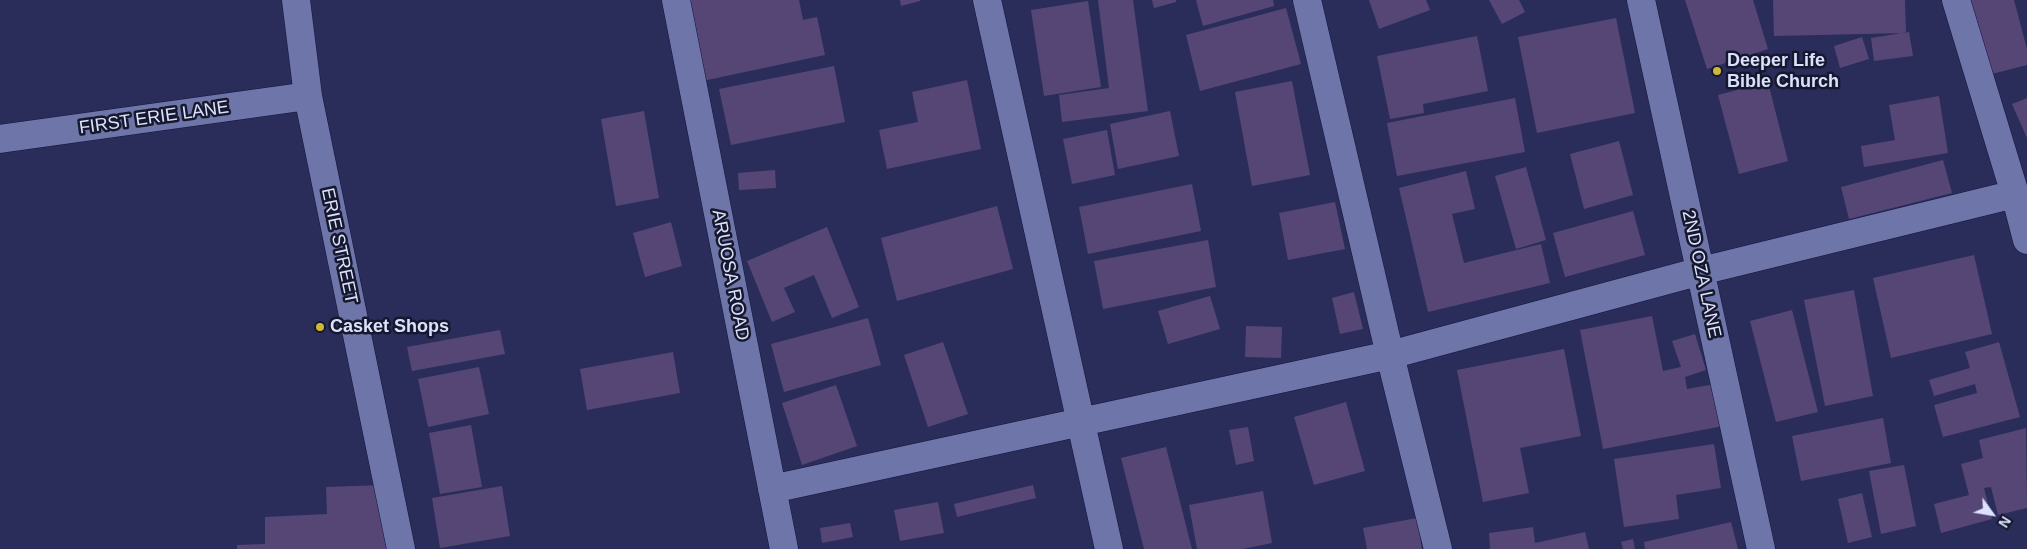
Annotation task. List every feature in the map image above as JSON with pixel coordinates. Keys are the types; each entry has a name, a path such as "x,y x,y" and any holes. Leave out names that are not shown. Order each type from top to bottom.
{"street":[{"name":"ERIE STREET","path":"296,0 308,96 401,549"},
{"name":"ARUOSA ROAD","path":"676,0 784,549"},
{"path":"987,0 1109,549"},
{"path":"1307,0 1390,355 1438,549"},
{"name":"2ND OZA LANE","path":"1641,0 1761,549"},
{"path":"1956,0 2015,194 2027,240"},
{"name":"FIRST ERIE LANE","path":"0,139 308,96"},
{"path":"772,489 1390,355 1701,271 2015,194"}],"building":[{"path":"681,0 799,0 803,20 817,17 825,55 698,82"},
{"path":"900,0 920,0 920,1 901,6"},
{"path":"1098,0 1133,0 1148,111 1062,122 1059,95 1109,88"},
{"path":"1152,0 1176,0 1176,2 1154,8"},
{"path":"1196,0 1273,0 1274,6 1203,26"},
{"path":"1369,0 1426,0 1430,10 1379,29"},
{"path":"1489,0 1519,0 1525,12 1502,24"},
{"path":"1685,0 1753,0 1768,49 1707,69"},
{"path":"1773,0 1905,0 1906,33 1774,36"},
{"path":"1965,0 2014,0 2027,49 2027,65 1984,76"},
{"path":"1088,1 1101,87 1044,96 1031,10"},
{"path":"1286,8 1301,64 1200,91 1186,35"},
{"path":"1616,18 1635,113 1537,133 1518,37"},
{"path":"1909,32 1913,56 1874,61 1871,38"},
{"path":"1477,36 1488,91 1423,104 1424,113 1390,119 1377,56"},
{"path":"1862,37 1869,59 1840,68 1834,46"},
{"path":"834,66 845,122 731,145 719,89"},
{"path":"967,80 981,149 887,169 879,130 918,122 912,92"},
{"path":"1292,81 1310,175 1252,186 1235,92"},
{"path":"1768,82 1788,161 1739,174 1718,95"},
{"path":"1939,96 1948,153 1864,167 1861,146 1895,140 1889,105"},
{"path":"1515,98 1525,152 1397,176 1387,123"},
{"path":"2027,98 2027,138 2012,104"},
{"path":"644,111 659,198 616,206 601,119"},
{"path":"1170,111 1179,156 1118,169 1110,124"},
{"path":"1107,130 1115,175 1072,184 1063,139"},
{"path":"1619,141 1633,195 1584,209 1570,154"},
{"path":"1943,160 1952,193 1849,219 1841,187"},
{"path":"1526,167 1546,240 1516,249 1495,176"},
{"path":"775,170 776,188 739,190 738,173"},
{"path":"1466,171 1475,209 1452,214 1464,263 1541,244 1550,283 1428,312 1399,188"},
{"path":"1192,184 1201,231 1088,254 1079,207"},
{"path":"1335,202 1345,249 1288,260 1279,213"},
{"path":"997,206 1013,269 897,301 881,238"},
{"path":"1633,211 1645,255 1565,277 1553,233"},
{"path":"671,222 682,266 645,277 633,233"},
{"path":"827,227 859,307 832,318 814,275 784,288 795,312 772,322 747,261"},
{"path":"1208,240 1216,287 1103,309 1094,261"},
{"path":"1974,255 1992,334 1891,358 1873,278"},
{"path":"1854,290 1873,396 1825,406 1804,300"},
{"path":"1354,292 1363,329 1340,334 1332,298"},
{"path":"1210,296 1220,329 1168,344 1158,311"},
{"path":"1792,310 1818,412 1776,422 1750,321"},
{"path":"1652,316 1663,371 1681,367 1672,341 1695,334 1706,370 1685,377 1687,389 1715,384 1723,426 1603,449 1580,330"},
{"path":"868,318 881,365 784,392 771,344"},
{"path":"1246,326 1282,327 1281,358 1245,357"},
{"path":"500,330 505,354 412,371 407,347"},
{"path":"943,342 968,414 928,427 904,355"},
{"path":"1999,342 2020,417 1943,437 1934,405 1977,393 1975,384 1934,396 1929,380 1970,368 1965,352"},
{"path":"1564,349 1581,436 1520,448 1529,493 1483,502 1457,370"},
{"path":"673,352 680,393 587,410 580,369"},
{"path":"479,367 489,414 428,427 418,379"},
{"path":"836,385 857,446 802,465 782,403"},
{"path":"1346,402 1365,471 1314,485 1294,417"},
{"path":"1883,418 1891,463 1801,481 1792,436"},
{"path":"471,425 482,487 440,494 429,433"},
{"path":"1248,427 1254,461 1236,465 1229,430"},
{"path":"2026,428 2027,508 1998,515 1991,487 1984,488 1992,519 1941,533 1934,504 1969,495 1961,464 1983,458 1979,440"},
{"path":"1714,444 1721,488 1676,495 1679,519 1624,527 1614,459"},
{"path":"1166,447 1192,549 1144,549 1121,458"},
{"path":"1904,465 1916,526 1881,534 1869,471"},
{"path":"384,485 387,549 237,549 237,545 265,544 265,517 327,514 326,487"},
{"path":"1033,485 1036,498 957,517 954,504"},
{"path":"502,486 510,536 440,548 432,498"},
{"path":"1263,491 1272,543 1243,549 1197,549 1189,505"},
{"path":"1862,493 1872,537 1848,543 1838,499"},
{"path":"938,502 944,533 900,541 894,510"},
{"path":"1417,518 1422,549 1367,549 1363,528"},
{"path":"1731,522 1738,549 1645,549 1644,542"},
{"path":"850,523 853,537 822,543 820,528"},
{"path":"1533,527 1535,543 1585,532 1589,549 1490,549 1489,533"},
{"path":"1633,539 1635,549 1623,549 1621,542"}],"place":[{"name":"Deeper Life Bible Church","path":"1717,71"},
{"name":"Casket Shops","path":"320,327"}]}
